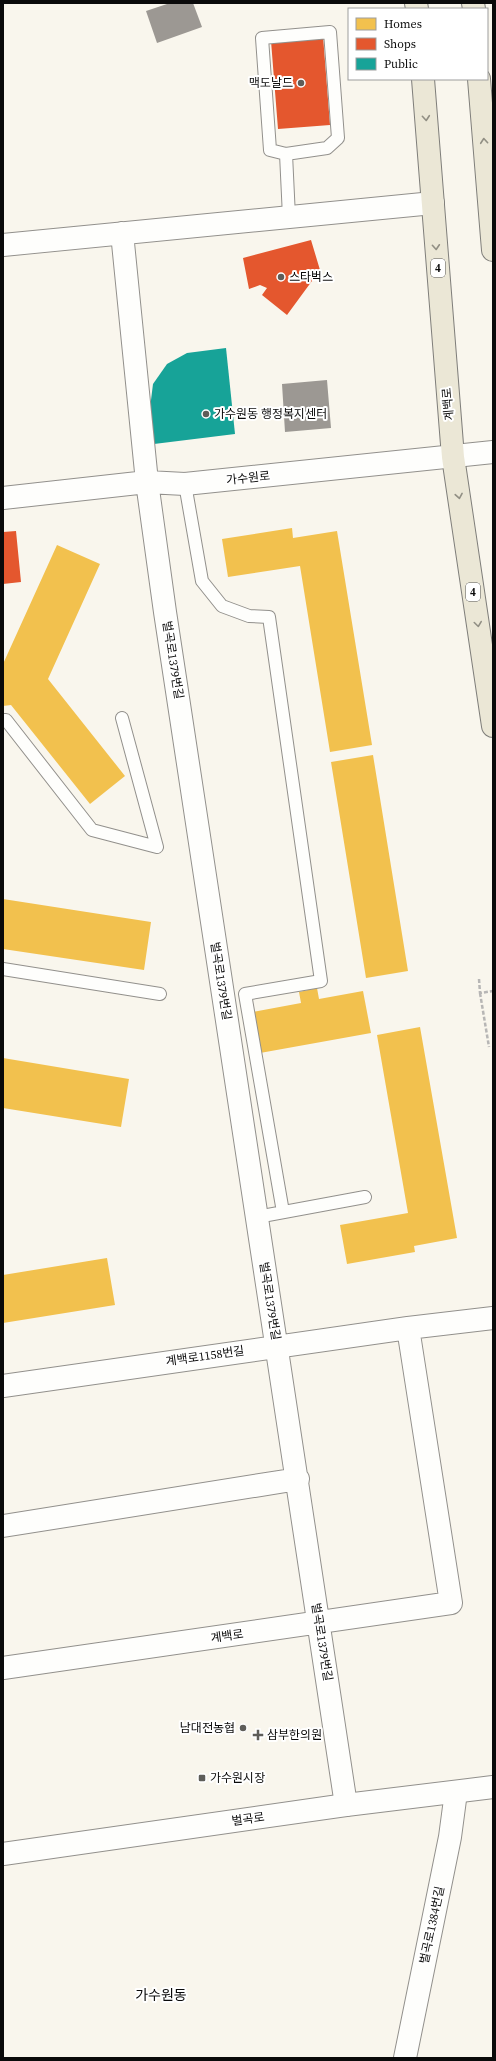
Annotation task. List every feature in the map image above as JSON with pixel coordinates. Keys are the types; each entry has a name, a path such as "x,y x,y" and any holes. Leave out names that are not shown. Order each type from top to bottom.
{"main road":[{"name":"계백로","path":"423,80 453,457 493,726"},
{"path":"480,80 493,250"}],"street":[{"path":"3,245 433,203"},
{"name":"벌곡로1379번길","path":"122,233 147,482 257,1216 320,1623 346,1805"},
{"name":"가수원로","path":"3,498 147,482 185,484 493,452"},
{"name":"계백로1158번길","path":"3,1386 277,1346 493,1318"},
{"name":"계백로","path":"3,1668 451,1603 408,1328"},
{"path":"3,1526 298,1479"},
{"name":"벌곡로","path":"3,1854 346,1805 493,1787"},
{"name":"벌곡로1384번길","path":"405,2058 450,1836 456,1792"}],"lane":[{"path":"330,32 338,138 327,148 286,154 270,150 262,38 330,32"},
{"path":"286,154 289,217"},
{"path":"185,484 202,581 222,606 249,616 269,617 321,981 246,994 283,1212"},
{"path":"3,720 6,720 92,830 157,847 122,718"},
{"path":"3,969 160,994"},
{"path":"257,1216 365,1197"}],"path":[{"path":"479,979 489,1047"},
{"path":"480,993 493,991"}],"building: Homes":[{"path":"292,528 293,538 337,531 372,745 330,752 300,566 228,577 222,539"},
{"path":"57,545 100,564 48,679 125,776 90,804 11,705 3,706 3,664"},
{"path":"373,755 408,971 366,978 331,762"},
{"path":"3,899 151,922 144,970 3,949"},
{"path":"317,988 319,999 363,991 371,1033 260,1053 253,1012 301,1003 299,992"},
{"path":"420,1027 457,1238 414,1246 415,1252 347,1264 340,1225 408,1213 377,1035"},
{"path":"3,1058 129,1079 121,1127 3,1108"},
{"path":"107,1258 115,1305 3,1323 3,1275"}],"building: Shops":[{"name":"맥도날드","path":"323,36 330,125 278,129 271,41"},
{"name":"스타벅스","path":"311,240 320,270 287,315 262,295 267,288 260,285 249,289 243,258"},
{"path":"16,531 21,582 3,584 3,532"}],"building: Public":[{"path":"226,348 235,434 154,444 150,408 153,384 167,364 187,353"}],"building: Other":[{"path":"170,3 193,3 202,27 157,43 146,11"},
{"path":"327,380 331,428 285,432 282,384"}],"place":[{"name":"맥도날드","path":"301,83"},
{"name":"스타벅스","path":"281,277"},
{"name":"가수원동 행정복지센터","path":"206,414"},
{"name":"남대전농협","path":"243,1728"},
{"name":"삼부한의원","path":"258,1735"},
{"name":"가수원시장","path":"202,1778"}],"district":[{"name":"가수원동","path":"161,1995"}]}
